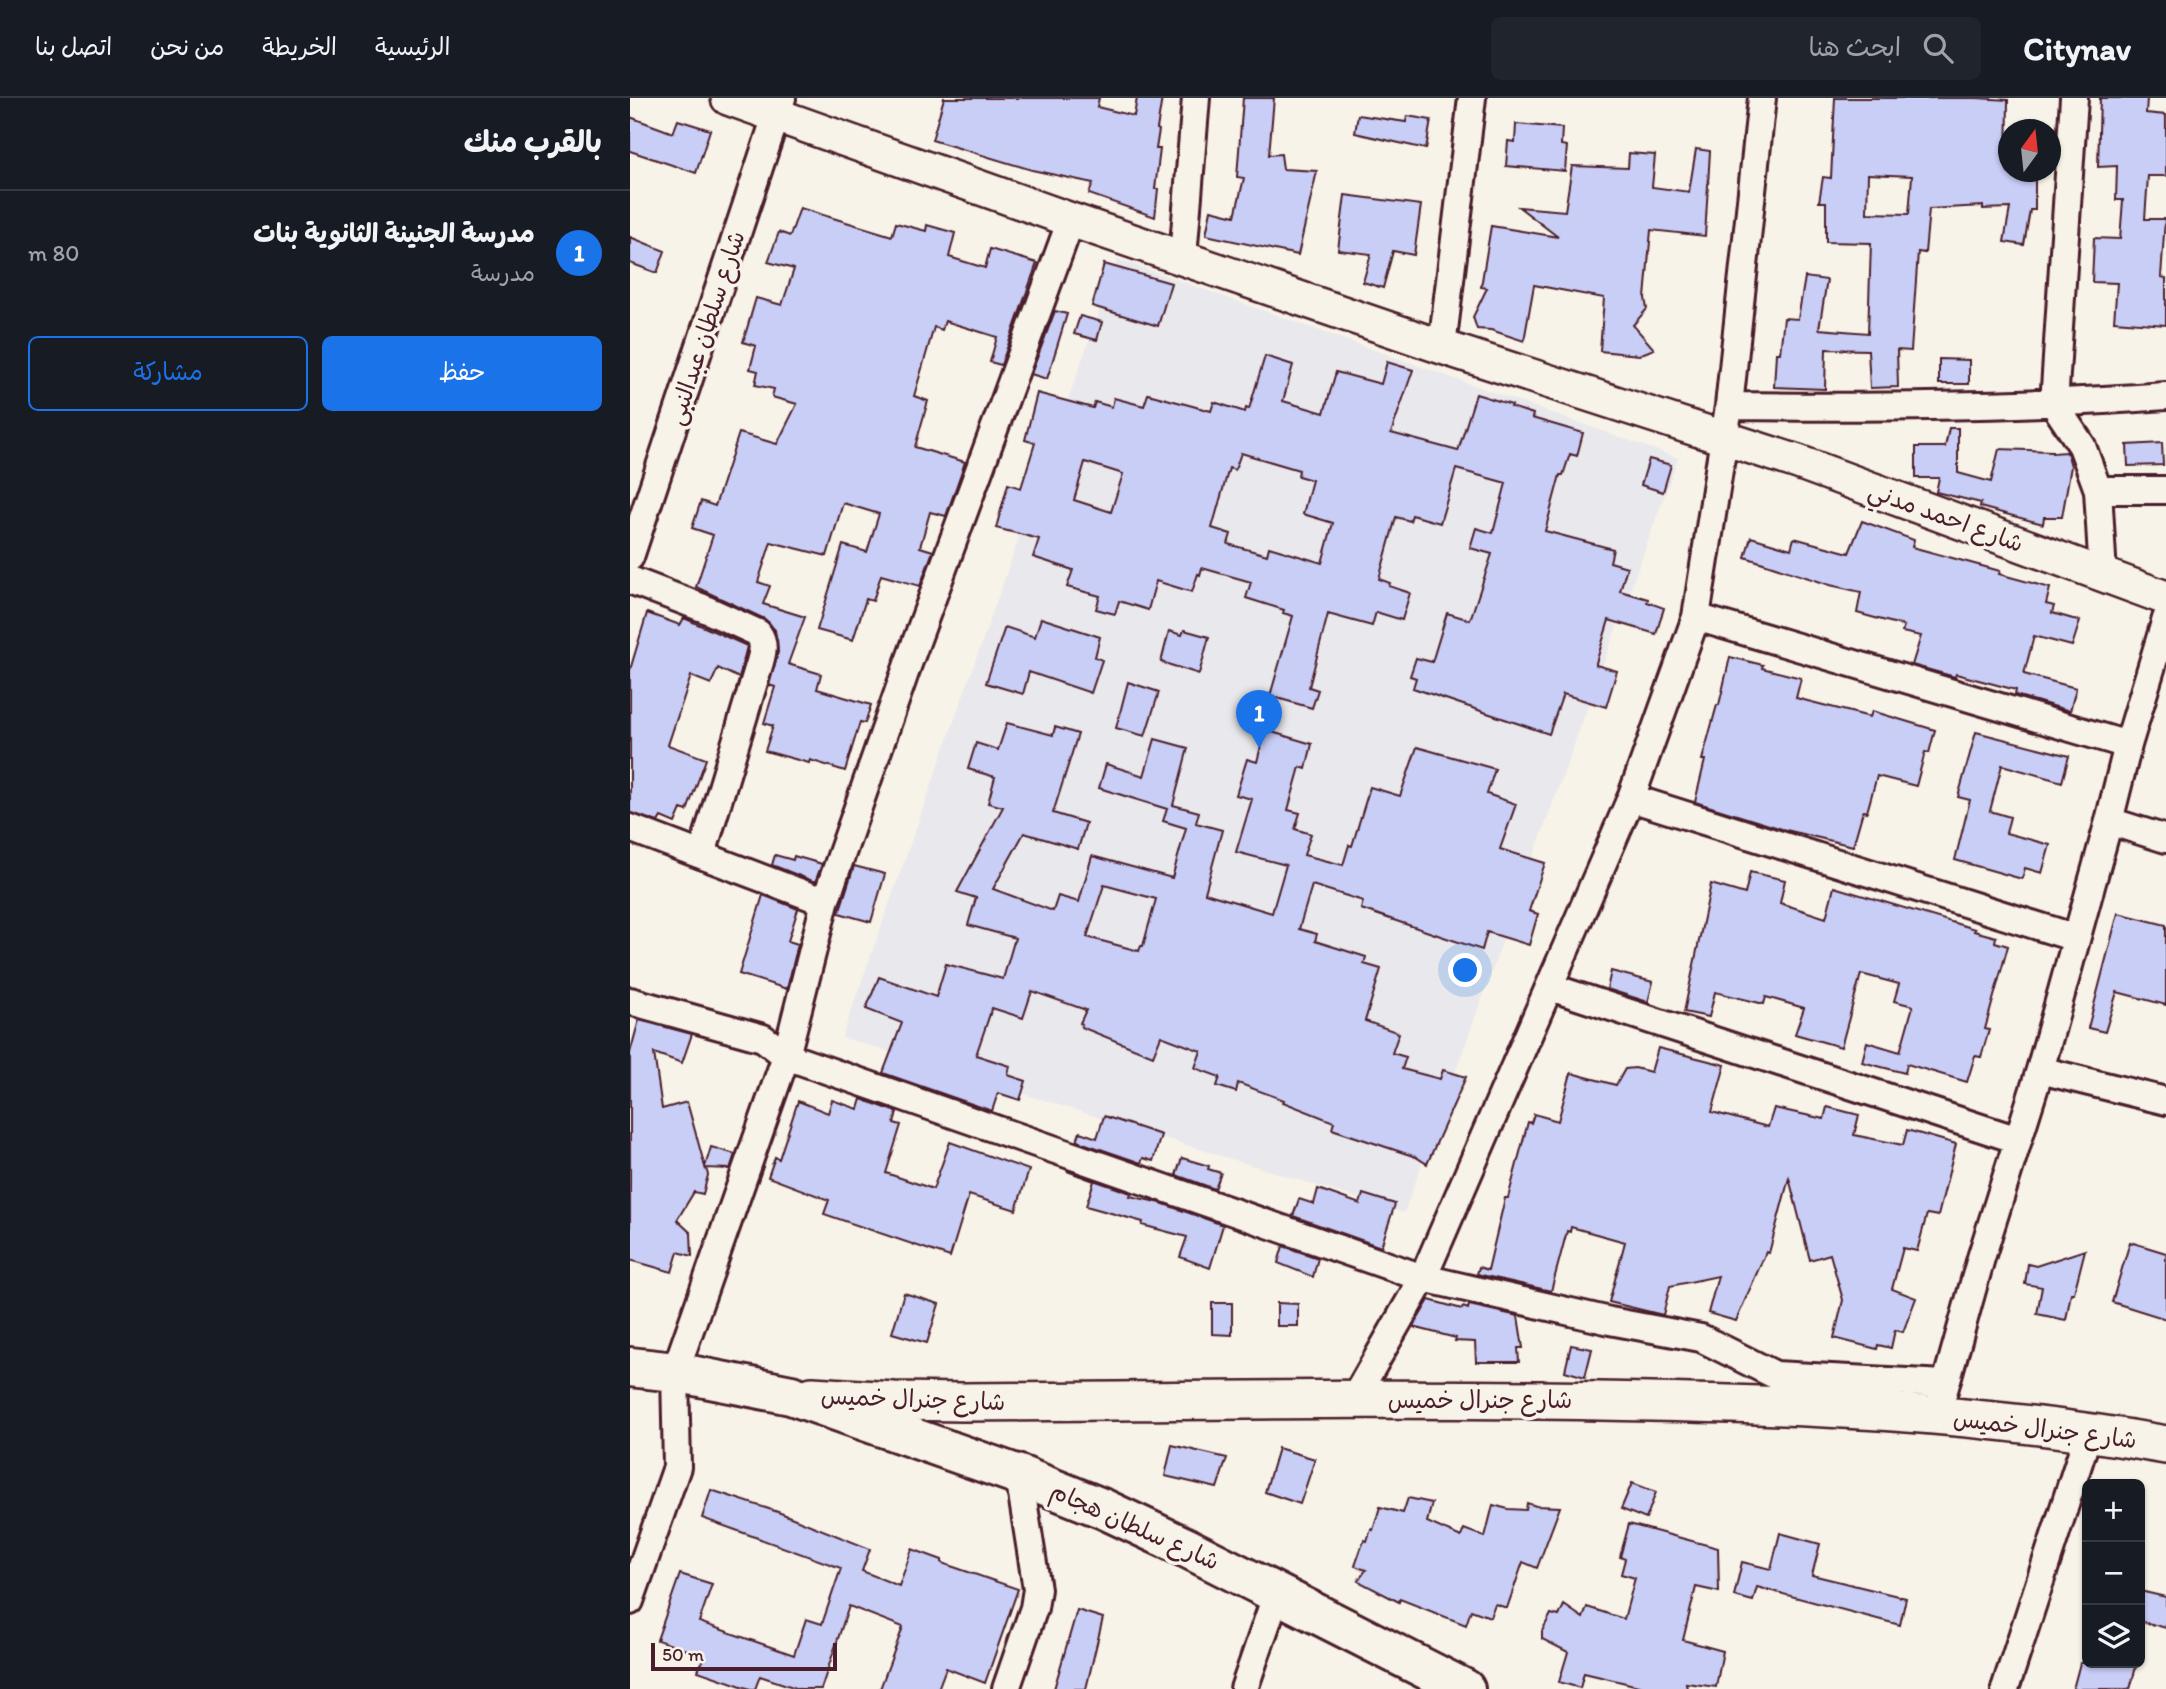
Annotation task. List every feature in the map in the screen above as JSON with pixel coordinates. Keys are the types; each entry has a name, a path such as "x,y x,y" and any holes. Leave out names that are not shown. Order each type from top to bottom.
{"highway":[{"name":"شارع سلطان هجام","path":"630,1367 675,1372 791,1395 1019,1475 1104,1509 1465,1689"}],"main road":[{"name":"شارع جنرال خميس","path":"791,1395 963,1402 1439,1398 1763,1403 1942,1400 2006,1420 2166,1445"}],"street":[{"name":"شارع احمد مدني","path":"728,98 779,107 1071,220 1442,346 1798,462 2166,598"},
{"path":"1182,257 1196,98"},
{"path":"1442,346 1472,98"},
{"path":"1354,1399 1423,1278 1631,798 1696,617 1729,406 1762,98"},
{"path":"2074,98 2054,404 2082,446 2098,490 2103,575"},
{"name":"شارع سلطان عبدالنبى","path":"630,557 779,107"},
{"path":"630,1601 677,1466 675,1372 786,1056 825,902 908,664 1071,220"},
{"path":"1729,406 1874,408 2054,404 2166,396"},
{"path":"2098,490 2166,490"},
{"path":"630,580 758,633 764,647 702,855"},
{"path":"1696,617 2128,745"},
{"path":"630,1001 764,1038 786,1056 1423,1278 1610,1321 1701,1338 1776,1375 1942,1400 2040,1070 2128,745 2166,619"},
{"path":"1631,798 2076,938"},
{"path":"2109,821 2166,839"},
{"path":"630,828 825,902"},
{"path":"1550,987 2018,1140"},
{"path":"2040,1070 2166,1101"},
{"path":"2005,1689 2089,1431"},
{"path":"1006,1689 1034,1608 1037,1589 1019,1475"},
{"path":"1244,1689 1277,1593"}],"shaded area":[{"path":"1118,259 1678,458 1404,1213 842,1037"}],"building":[{"path":"944,98 1099,98 1097,107 1134,116 1137,98 1162,98 1157,129 1156,149 1160,149 1155,217 1089,194 1093,183 1032,170 932,140"},
{"path":"1243,98 1274,98 1269,155 1281,154 1283,169 1317,171 1298,255 1206,235 1211,210 1235,216 1244,178 1237,177"},
{"path":"1835,98 2008,100 2008,119 1998,119 1998,182 2035,182 2035,210 2030,210 2024,245 2004,242 2010,208 1983,209 1983,206 1929,209 1925,253 1918,252 1911,351 1897,350 1898,387 1870,388 1868,350 1826,349 1825,389 1774,387 1776,353 1780,353 1784,318 1798,319 1805,277 1827,280 1819,329 1868,333 1871,243 1826,242 1826,202 1819,202 1823,177 1831,178","holes":["1868,174 1912,176 1909,214 1867,213"]},
{"path":"2100,98 2147,98 2146,113 2166,115 2166,176 2148,176 2145,219 2165,219 2161,277 2166,278 2166,325 2114,321 2117,283 2092,282 2094,238 2120,239 2123,200 2116,200 2117,166 2098,167"},
{"path":"1358,115 1406,122 1407,116 1431,120 1426,149 1355,133"},
{"path":"630,117 673,133 678,120 710,130 696,173 630,151"},
{"path":"1516,124 1562,128 1561,145 1567,146 1565,171 1506,166 1508,141 1515,142"},
{"path":"1696,149 1710,151 1705,236 1651,230 1645,298 1647,309 1633,325 1654,349 1639,355 1600,351 1604,298 1534,285 1524,341 1491,330 1477,329 1473,317 1487,288 1481,287 1491,226 1558,237 1519,207 1565,211 1572,166 1628,168 1629,153 1655,155 1652,187 1689,192"},
{"path":"1345,195 1421,205 1414,255 1393,251 1383,288 1363,282 1371,254 1338,250"},
{"path":"800,208 892,236 896,223 926,231 927,225 955,233 949,257 985,268 990,249 1037,263 1001,365 990,362 997,337 945,321 942,330 934,327 914,396 928,401 915,447 965,462 946,516 930,512 920,547 933,551 920,586 881,575 873,601 866,599 853,640 817,630 843,545 867,552 879,514 843,503 827,556 771,542 758,582 770,586 763,604 805,617 788,664 821,674 817,689 871,705 865,723 860,722 845,771 810,760 809,763 765,751 773,726 764,723 775,687 769,685 778,652 775,630 765,619 696,587 713,535 692,528 701,501 715,506 739,433 777,444 797,404 772,397 774,389 755,385 758,371 750,369 756,346 743,342 756,298 782,305 794,269 768,262 779,232 790,236"},
{"path":"630,237 665,251 657,273 630,263"},
{"path":"1104,264 1171,283 1158,326 1092,306"},
{"path":"1055,311 1067,314 1047,379 1031,374"},
{"path":"1080,316 1102,322 1097,340 1074,334"},
{"path":"1265,356 1293,365 1283,401 1324,413 1336,372 1381,384 1387,362 1413,370 1391,433 1458,451 1476,394 1533,414 1532,418 1583,433 1577,456 1570,454 1563,475 1560,475 1545,531 1613,549 1610,562 1627,567 1620,591 1648,599 1647,602 1664,608 1656,634 1609,620 1596,663 1617,671 1606,707 1563,694 1549,734 1413,688 1416,678 1410,676 1416,658 1432,662 1447,613 1470,620 1492,554 1470,548 1476,528 1493,533 1506,483 1456,469 1440,523 1412,515 1410,521 1396,517 1379,579 1390,583 1389,586 1410,593 1402,620 1376,612 1372,626 1328,614 1309,687 1318,690 1312,708 1270,696 1293,616 1283,613 1284,610 1246,598 1251,582 1202,568 1192,592 1156,581 1148,610 1119,601 1115,614 1096,609 1100,596 1067,587 1073,570 1033,557 1039,539 996,528 1008,484 1021,488 1035,443 1025,440 1037,393 1093,408 1095,402 1112,407 1114,398 1144,406 1148,394 1211,411 1214,402 1245,412 1246,408 1249,409","holes":["1241,453 1299,470 1298,476 1312,480 1303,514 1333,523 1322,563 1269,547 1267,555 1228,544 1231,534 1212,528 1229,468 1235,470","1085,462 1123,474 1111,512 1074,500"]},
{"path":"1939,359 1969,360 1969,384 1939,384"},
{"path":"1949,428 1958,428 1958,473 1991,482 1999,449 2067,452 2071,466 2062,517 2044,517 2043,524 1980,507 1981,503 1936,492 1939,478 1916,478 1916,447 1945,447"},
{"path":"2162,443 2163,465 2128,466 2127,445"},
{"path":"1649,459 1671,465 1663,492 1641,485"},
{"path":"1862,521 1914,540 1912,547 2050,588 2046,604 2054,606 2052,613 2080,621 2072,646 2034,636 2024,674 2076,688 2070,711 2015,695 2016,690 1912,665 1921,636 1902,632 1904,626 1857,613 1861,592 1830,585 1745,557 1751,537 1791,549 1794,538 1849,553"},
{"path":"647,613 680,625 684,618 747,646 739,678 718,668 711,684 691,676 668,745 706,759 687,811 681,809 675,823 661,817 658,822 630,813 630,670"},
{"path":"1041,618 1100,637 1095,657 1102,660 1091,693 1029,672 1023,694 986,683 1005,627 1035,637"},
{"path":"1184,630 1209,637 1199,674 1161,662 1169,631 1182,635"},
{"path":"1730,657 1801,678 1796,698 1870,717 1872,711 1935,730 1929,753 1925,752 1916,786 1877,776 1867,812 1863,811 1853,846 1782,829 1695,802 1705,760 1702,760"},
{"path":"1128,682 1159,692 1145,736 1116,728"},
{"path":"1007,723 1053,735 1055,727 1078,734 1053,813 1086,823 1078,849 1024,833 993,889 1053,911 1058,896 1079,902 1092,856 1172,878 1186,828 1163,821 1167,809 1099,788 1106,764 1144,776 1155,739 1188,748 1173,805 1199,812 1196,823 1222,830 1205,893 1272,913 1286,865 1236,852 1252,799 1236,795 1247,759 1257,762 1265,730 1312,744 1306,769 1300,767 1288,810 1300,813 1295,829 1311,834 1304,855 1343,865 1349,845 1352,846 1370,787 1400,796 1417,747 1495,769 1487,794 1516,804 1500,849 1545,863 1529,911 1538,914 1529,945 1487,932 1482,950 1361,909 1363,901 1312,885 1299,929 1317,934 1315,941 1366,957 1364,964 1381,969 1365,1021 1399,1033 1392,1053 1406,1057 1402,1069 1440,1079 1443,1070 1466,1077 1427,1164 1416,1157 1332,1129 1334,1122 1283,1102 1284,1100 1238,1083 1236,1092 1217,1086 1220,1077 1195,1068 1201,1051 1161,1036 1153,1056 1081,1027 1086,1010 1032,991 1023,1018 992,1008 976,1055 1010,1066 1008,1075 1026,1081 1020,1100 998,1093 992,1111 883,1073 902,1023 866,1009 879,977 936,997 946,964 1003,979 1015,938 968,925 976,898 957,892 1003,807 988,803 995,777 968,769 976,743 998,750","holes":["1104,885 1156,899 1143,946 1139,951 1087,937"]},
{"path":"1976,732 2069,756 2062,782 2002,765 1990,811 2010,817 2006,833 2050,845 2042,873 2025,868 2022,879 1955,860 1970,800 1958,797"},
{"path":"775,855 793,860 794,856 822,864 815,882 772,865"},
{"path":"854,866 885,874 871,922 839,913"},
{"path":"1750,872 1785,880 1780,903 1826,918 1834,887 1975,929 1974,931 1996,937 1995,942 2008,946 1985,1029 1989,1030 1981,1057 1975,1056 1967,1082 1907,1064 1905,1073 1862,1062 1867,1042 1900,1052 1913,1006 1894,1001 1899,984 1861,974 1841,1047 1795,1034 1804,1008 1766,997 1764,1004 1715,992 1709,1017 1684,1012 1711,884 1745,894"},
{"path":"763,895 798,909 788,941 798,944 787,989 739,974"},
{"path":"2118,913 2166,925 2166,1005 2117,992 2105,1032 2088,1028"},
{"path":"1611,971 1653,982 1648,1002 1607,989"},
{"path":"639,1020 692,1034 682,1063 654,1053 662,1109 687,1102 705,1167 711,1147 735,1154 730,1169 706,1168 708,1175 703,1194 694,1192 677,1220 691,1233 692,1256 678,1252 672,1272 630,1260 630,1053"},
{"path":"1658,1048 1725,1065 1712,1112 1768,1127 1774,1108 1824,1119 1827,1107 1859,1115 1854,1135 1903,1145 1907,1130 1956,1144 1938,1216 1927,1214 1917,1251 1903,1248 1892,1289 1916,1298 1903,1332 1895,1330 1891,1348 1878,1345 1877,1349 1834,1338 1843,1300 1830,1254 1810,1260 1789,1178 1769,1253 1766,1252 1736,1321 1708,1313 1718,1276 1670,1286 1663,1315 1609,1302 1625,1242 1571,1227 1570,1232 1567,1231 1551,1291 1477,1274 1479,1267 1488,1270 1505,1198 1508,1198 1528,1122 1531,1123 1534,1114 1558,1121 1571,1073 1616,1085 1625,1069 1635,1068 1651,1072"},
{"path":"861,1099 897,1112 894,1123 901,1125 886,1173 933,1189 950,1142 1029,1170 1016,1210 969,1195 950,1257 824,1214 829,1200 768,1177 775,1157 779,1159 798,1101 828,1113 832,1100 858,1109"},
{"path":"1104,1116 1161,1135 1153,1161 1143,1158 1141,1163 1077,1141 1080,1132 1097,1138"},
{"path":"1182,1158 1209,1166 1208,1169 1221,1173 1215,1189 1176,1175"},
{"path":"1067,1171 1131,1193 1130,1196 1161,1203 1223,1225 1210,1268 1180,1257 1187,1237 1086,1206 1094,1181"},
{"path":"1318,1189 1360,1204 1363,1194 1395,1204 1381,1247 1293,1216 1299,1199 1314,1204"},
{"path":"2130,1242 2166,1253 2166,1319 2112,1302"},
{"path":"1283,1246 1318,1258 1313,1277 1278,1263"},
{"path":"2085,1250 2074,1293 2071,1293 2066,1320 2037,1314 2042,1287 2025,1284 2028,1264 2036,1266"},
{"path":"904,1293 939,1304 927,1343 892,1333"},
{"path":"1429,1300 1462,1309 1468,1309 1469,1305 1518,1316 1523,1348 1518,1348 1519,1362 1476,1362 1475,1342 1455,1341 1456,1338 1413,1327"},
{"path":"1212,1303 1232,1303 1232,1335 1212,1334"},
{"path":"1277,1303 1298,1304 1298,1326 1277,1326"},
{"path":"1571,1345 1592,1349 1585,1377 1565,1371"},
{"path":"1172,1445 1227,1458 1217,1488 1165,1476"},
{"path":"1278,1448 1315,1459 1300,1504 1265,1492"},
{"path":"1632,1483 1656,1492 1646,1519 1621,1509"},
{"path":"711,1490 778,1512 870,1549 862,1571 899,1586 912,1549 942,1560 942,1563 1018,1589 985,1683 946,1668 938,1689 880,1689 903,1627 849,1606 821,1689 799,1689 760,1676 755,1689 750,1689 698,1671 704,1656 657,1640 680,1574 712,1584 699,1622 794,1655 806,1619 822,1624 841,1568 702,1518"},
{"path":"1408,1498 1432,1503 1427,1522 1461,1537 1464,1529 1485,1537 1493,1505 1526,1510 1527,1503 1560,1507 1537,1568 1523,1562 1507,1608 1495,1604 1490,1617 1471,1610 1466,1625 1400,1599 1399,1602 1358,1581 1366,1570 1355,1566 1364,1540 1367,1541 1371,1529 1373,1530 1380,1507 1403,1513"},
{"path":"1629,1524 1718,1548 1719,1592 1696,1587 1683,1640 1723,1651 1716,1687 1686,1683 1687,1689 1651,1689 1584,1673 1580,1688 1559,1682 1568,1652 1542,1639 1542,1631 1551,1614 1559,1616 1564,1605 1583,1618 1587,1607 1624,1619 1635,1578 1621,1574 1625,1559 1620,1557"},
{"path":"1780,1533 1820,1544 1812,1575 1906,1598 1900,1625 1757,1587 1753,1601 1734,1596 1742,1562 1771,1569"},
{"path":"2145,1592 2166,1597 2166,1628 2145,1622"},
{"path":"1077,1610 1103,1618 1086,1689 1054,1689"},
{"path":"2080,1663 2082,1668 2136,1668 2130,1689 2073,1689"}],"place":[{"name":"مدرسة الجنينة الثانوية بنات","path":"1259,748"}]}
